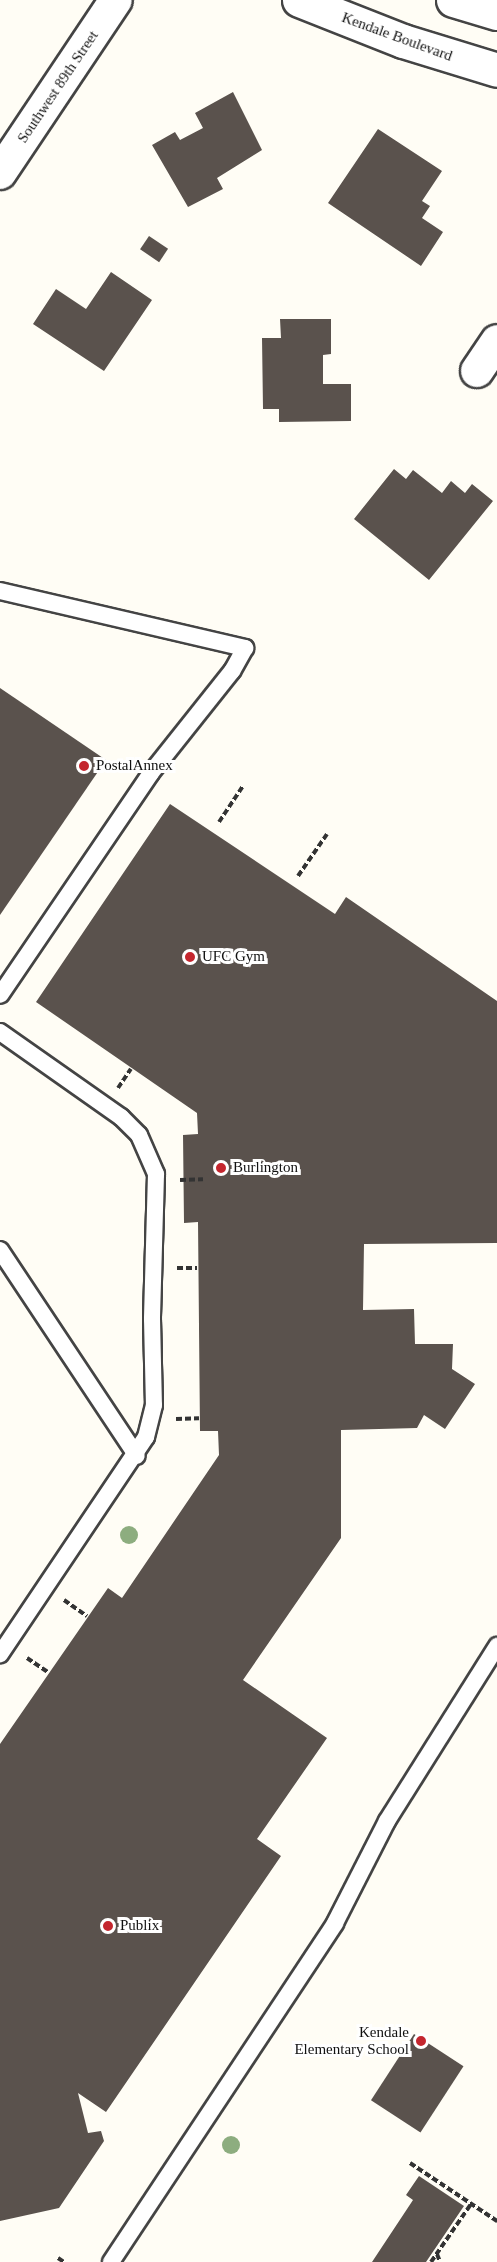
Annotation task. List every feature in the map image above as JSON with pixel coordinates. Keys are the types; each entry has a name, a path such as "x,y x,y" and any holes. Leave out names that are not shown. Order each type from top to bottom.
{"street":[{"name":"Southwest 89th Street","path":"0,173 117,0"},
{"name":"Kendale Boulevard","path":"299,0 403,41 497,70"},
{"path":"453,0 497,13"},
{"path":"477,371 497,341"}],"lane":[{"path":"0,591 245,648 232,671 151,773 0,995"},
{"path":"0,1032 121,1117 151,1155 156,1174 152,1319 154,1405 137,1456 0,1654"},
{"path":"0,1250 137,1456"},
{"path":"111,2262 335,1923 387,1821 497,1646"}],"path":[{"path":"219,822 243,786"},
{"path":"298,876 327,834"},
{"path":"116,1090 131,1069"},
{"path":"172,1180 203,1179"},
{"path":"171,1268 197,1268"},
{"path":"173,1419 199,1418"},
{"path":"66,1601 87,1616"},
{"path":"27,1658 48,1672"},
{"path":"410,2163 497,2221"},
{"path":"431,2262 471,2204"},
{"path":"437,2253 440,2262"},
{"path":"58,2258 64,2262"}],"building":[{"path":"233,92 262,150 217,178 223,189 188,207 152,145 175,132 180,140 203,128 195,113"},
{"path":"378,129 442,171 422,201 430,206 422,218 443,232 421,266 328,203"},
{"path":"149,236 168,249 159,262 140,249"},
{"path":"111,272 152,300 104,371 33,324 56,289 86,309"},
{"path":"280,319 331,319 331,354 323,355 323,384 351,384 351,421 279,422 279,409 263,409 262,338 281,338"},
{"path":"394,469 406,479 413,470 442,493 451,481 465,493 472,484 493,501 429,580 354,519"},
{"path":"0,688 106,760 0,915"},
{"path":"170,804 335,914 346,897 497,1001 497,1243 364,1244 363,1310 414,1309 415,1344 453,1344 452,1369 475,1384 445,1429 424,1415 417,1428 341,1430 341,1538 243,1680 327,1738 257,1839 281,1856 106,2112 78,2093 88,2133 101,2131 104,2141 59,2208 0,2221 0,1744 108,1588 122,1598 219,1455 218,1431 200,1431 198,1222 184,1223 183,1135 198,1134 197,1113 36,1002"},
{"path":"414,2034 463,2066 420,2132 371,2100"},
{"path":"419,2176 464,2206 426,2262 372,2262 413,2200 406,2195"}],"place":[{"name":"PostalAnnex","path":"84,766"},
{"name":"UFC Gym","path":"190,957"},
{"name":"Burlington","path":"221,1168"},
{"name":"Publix","path":"108,1926"},
{"name":"Kendale Elementary School","path":"421,2041"}]}
